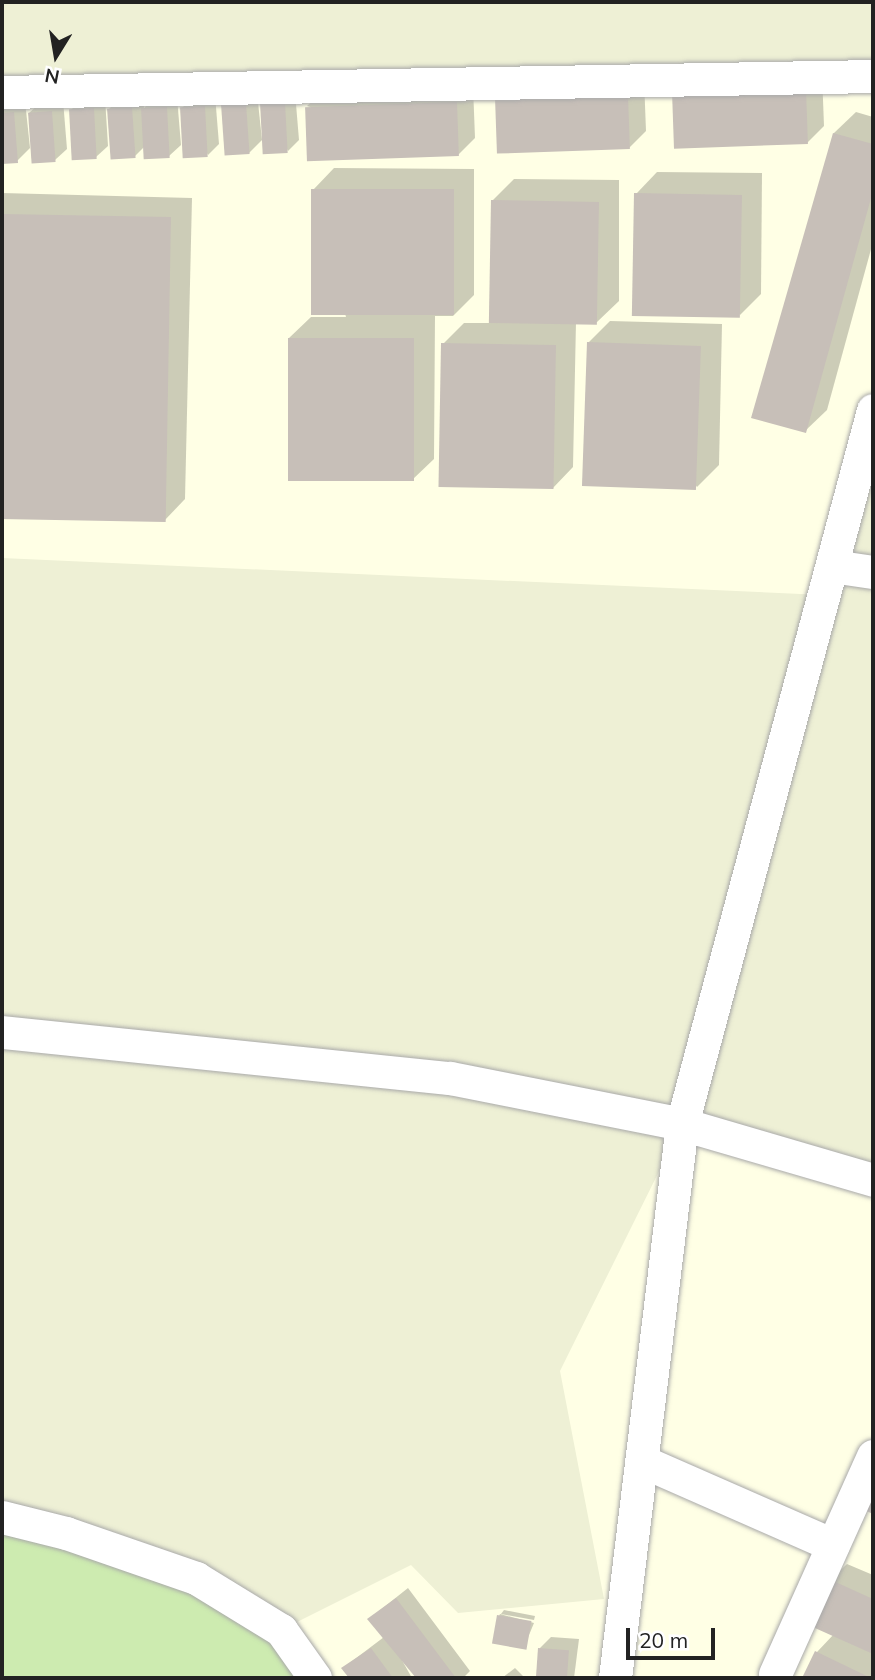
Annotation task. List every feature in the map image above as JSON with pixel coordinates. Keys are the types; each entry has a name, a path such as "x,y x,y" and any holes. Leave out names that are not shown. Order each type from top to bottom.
{"street":[{"path":"2,92 873,76"},
{"path":"615,1678 644,1462 682,1124 873,410"},
{"path":"832,566 873,572"},
{"path":"2,1032 450,1078 682,1124 873,1180"},
{"path":"775,1674 873,1456"},
{"path":"644,1462 833,1545"},
{"path":"2,1517 66,1532 196,1578 281,1630 315,1678"}],"shaded area":[{"path":"2,2 873,2 873,1678 2,1678"},
{"path":"2,2 873,2 873,76 2,92"},
{"path":"873,410 873,1180 682,1125 560,1371 604,1599 458,1613 411,1565 281,1630 14,1520 2,1536 2,558 823,595"}],"green space":[{"path":"13,1520 196,1578 315,1678 2,1678 2,1536"}],"building":[{"path":"806,89 808,144 674,149 672,94"},
{"path":"628,95 630,149 497,154 495,100"},
{"path":"285,102 288,153 263,154 260,103"},
{"path":"457,102 459,156 307,161 305,107"},
{"path":"246,103 250,154 225,156 221,105"},
{"path":"205,106 208,157 183,158 180,107"},
{"path":"132,107 136,158 111,160 107,109"},
{"path":"167,107 170,158 144,159 141,108"},
{"path":"94,108 97,159 72,160 69,109"},
{"path":"52,111 56,162 32,164 28,113"},
{"path":"14,112 18,163 2,164 2,113"},
{"path":"833,133 873,144 873,191 806,433 751,418"},
{"path":"311,189 454,189 454,315 311,315"},
{"path":"634,193 742,195 740,318 632,316"},
{"path":"491,200 599,202 597,325 489,323"},
{"path":"2,214 171,217 166,522 2,519"},
{"path":"288,338 414,338 414,481 288,481"},
{"path":"587,342 701,346 696,490 582,486"},
{"path":"441,343 556,345 553,489 438,487"},
{"path":"873,1481 873,1514 860,1508"},
{"path":"829,1579 873,1599 873,1654 806,1624"},
{"path":"396,1598 456,1678 416,1678 367,1619"},
{"path":"497,1615 531,1621 526,1650 492,1644"},
{"path":"371,1648 393,1678 349,1678 341,1668"},
{"path":"538,1648 569,1650 567,1678 536,1678"},
{"path":"815,1651 871,1678 802,1678"}]}
